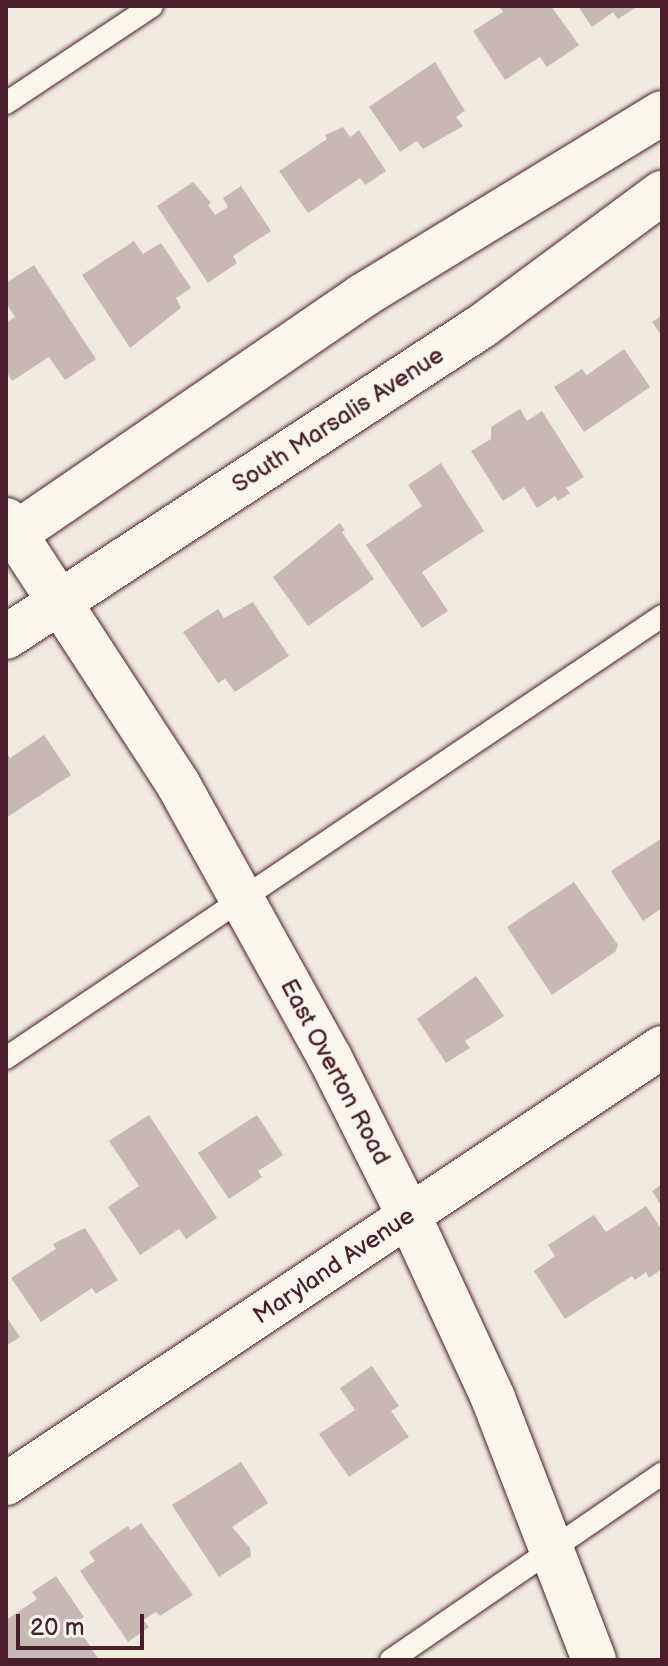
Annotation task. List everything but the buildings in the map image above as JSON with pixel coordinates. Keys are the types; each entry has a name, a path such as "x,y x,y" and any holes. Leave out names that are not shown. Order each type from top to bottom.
{"main road":[{"path":"9,531 362,296 662,113"},
{"name":"South Marsalis Avenue","path":"6,637 482,326 662,193"},
{"name":"East Overton Road","path":"9,531 60,600 178,784 330,1058 409,1216 493,1398 594,1660"}],"street":[{"name":"Maryland Avenue","path":"6,1484 662,1047"}],"lane":[{"path":"6,103 152,6"},
{"path":"6,1058 662,616"},
{"path":"391,1660 662,1474"}]}
